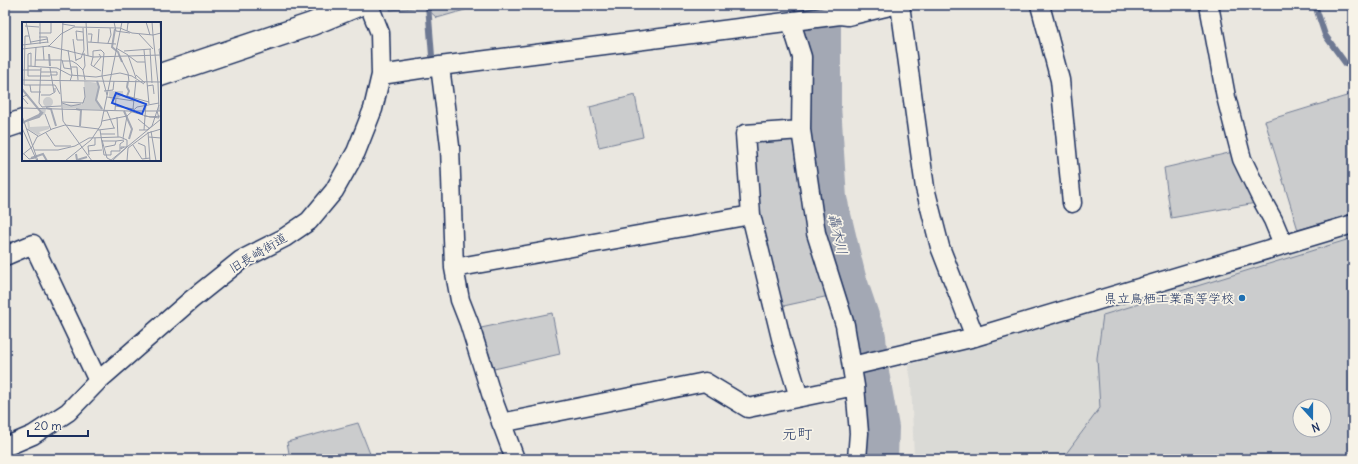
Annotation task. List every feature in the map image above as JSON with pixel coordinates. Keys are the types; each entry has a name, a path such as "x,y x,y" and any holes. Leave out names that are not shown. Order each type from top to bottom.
{"street":[{"path":"161,75 312,24 358,5"},
{"name":"旧長崎街道","path":"5,447 33,435 68,412 98,381 191,300 241,260 284,238 309,221 334,191 356,152 373,109 381,75 380,33 369,5"},
{"path":"381,75 440,66 840,15 848,16 894,5"},
{"path":"900,5 925,188 940,247 975,337"},
{"path":"1040,5 1060,80 1072,204"},
{"path":"1209,5 1226,97 1242,159 1284,244"},
{"path":"791,22 802,57 801,130 816,233 845,325 852,366 859,433 857,459"},
{"path":"440,66 450,146 454,268 460,300 469,323 501,423 515,459"},
{"path":"5,127 22,121"},
{"path":"799,397 782,342 752,215 745,134 801,130"},
{"path":"454,268 752,215"},
{"path":"852,366 975,337 1353,224"},
{"path":"5,256 33,244 98,381"},
{"path":"501,423 705,382 748,408 855,386"}],"shaded area":[{"path":"391,5 482,5 437,18 425,7 390,10"},
{"path":"1353,94 1353,214 1298,230 1265,121"},
{"path":"635,95 643,137 599,147 590,107"},
{"path":"795,140 805,223 829,296 779,307 758,213 752,143"},
{"path":"1233,152 1256,203 1171,218 1164,168"},
{"name":"県立鳥栖工業高等学校","path":"1353,231 1353,459 914,459 911,380 908,365"},
{"name":"県立鳥栖工業高等学校","path":"1353,238 1353,459 1062,459 1100,408 1097,358 1103,315"},
{"path":"552,313 560,354 494,369 481,328"},
{"path":"358,423 372,459 290,459 287,442"}],"waterway":[{"path":"428,5 432,56"},
{"name":"轟木川","path":"823,5 823,106 829,199 848,278 868,337 871,373 881,428 880,459"},
{"path":"1315,5 1325,35 1346,64 1353,67"}],"railway":[{"path":"5,6 54,5"}],"place":[{"name":"県立鳥栖工業高等学校","path":"1242,298"}],"district":[{"name":"元町","path":"797,433"}]}
